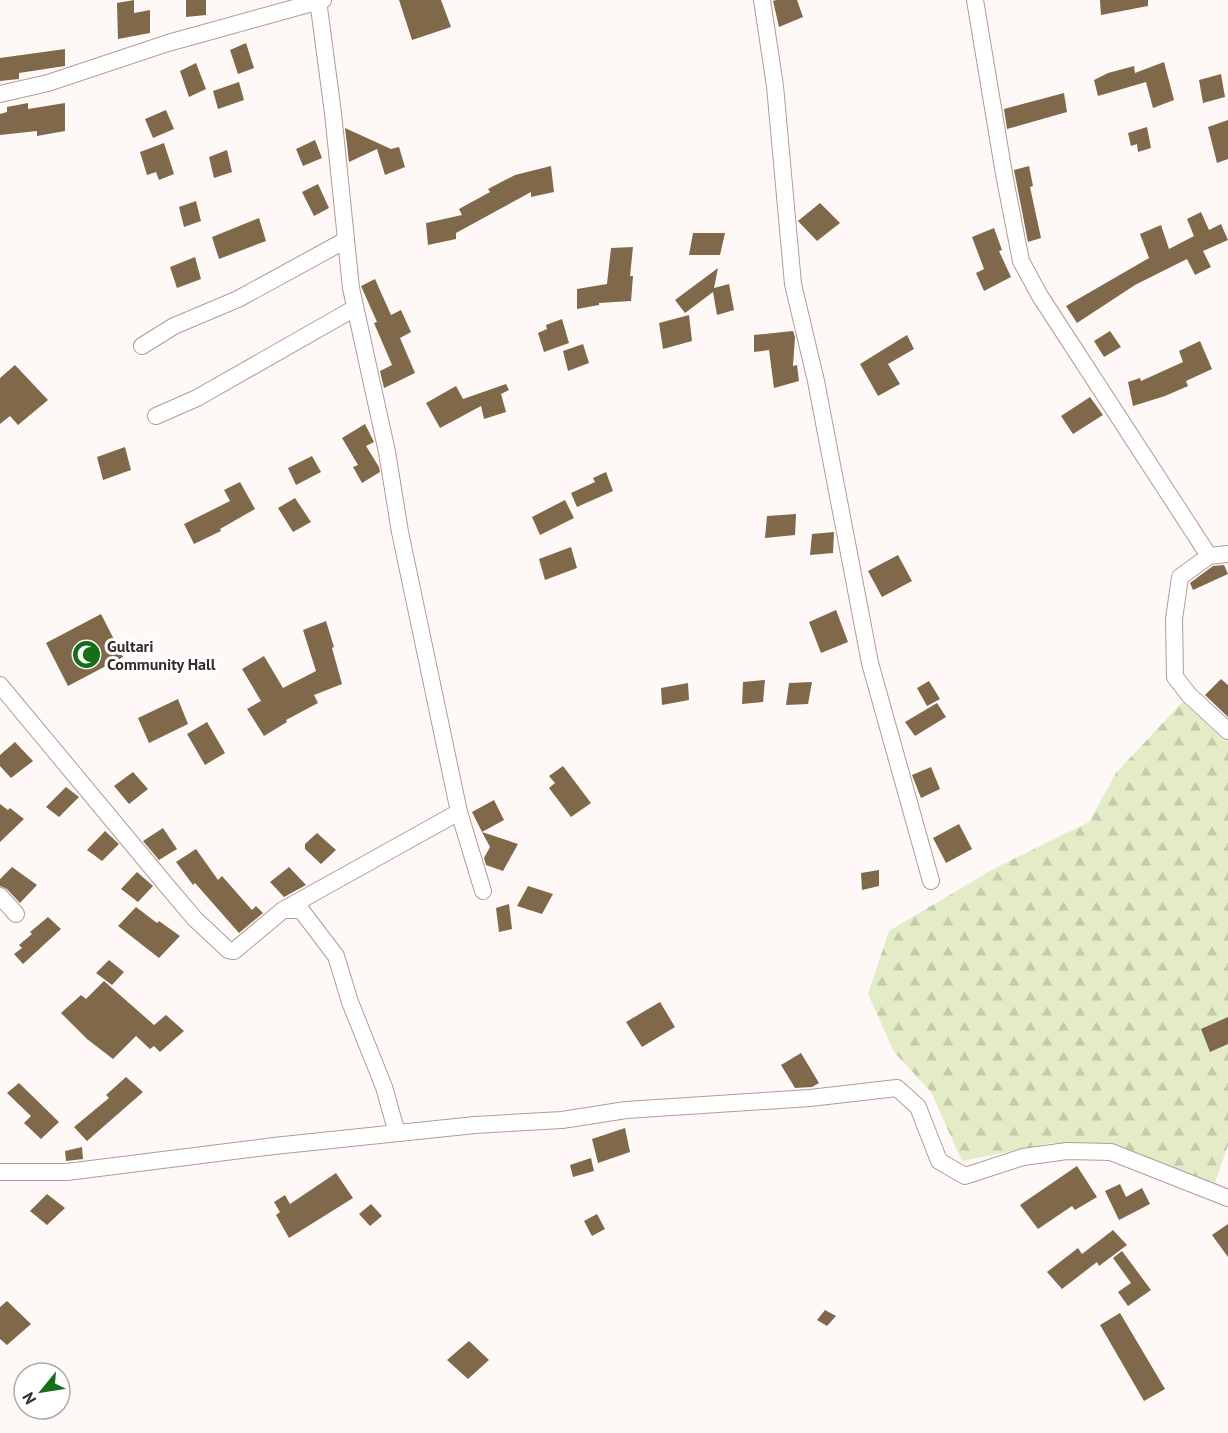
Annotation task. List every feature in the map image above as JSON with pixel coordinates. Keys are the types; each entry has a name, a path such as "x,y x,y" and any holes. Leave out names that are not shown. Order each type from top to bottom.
{"street":[{"path":"762,0 775,86 793,284 820,403 870,663 931,880"},
{"path":"975,0 1021,261 1040,296 1209,556"},
{"path":"0,94 48,84 168,44 320,1 351,288 387,452 400,532 459,812 483,891"},
{"path":"142,346 174,326 238,299 346,240"},
{"path":"156,416 196,398 355,308"},
{"path":"1228,554 1209,556 1180,577 1174,619 1175,677 1189,695 1228,731"},
{"path":"0,685 195,919 228,950 234,951 283,910 459,812"},
{"path":"0,896 16,914"},
{"path":"283,910 301,910 336,956 350,1002 384,1087 397,1133"},
{"path":"0,1172 67,1172 476,1125 562,1120 626,1110 810,1098 897,1088 918,1107 939,1161 965,1176 1023,1157 1066,1151 1111,1152 1228,1198"}],"green space":[{"path":"1189,695 1228,731 1228,1145 1215,1183 1117,1145 1051,1143 962,1161 931,1092 894,1052 868,994 889,931 995,868 1089,822 1116,773"}],"building":[{"path":"134,0 134,13 150,10 150,33 118,39 117,3"},
{"path":"186,0 206,0 206,15 186,17"},
{"path":"399,0 441,0 451,27 412,40"},
{"path":"797,0 803,17 779,27 773,1"},
{"path":"1100,0 1148,0 1148,6 1101,15"},
{"path":"246,43 254,68 238,74 230,50"},
{"path":"65,49 65,66 19,73 19,79 0,81 0,58"},
{"path":"1164,62 1174,100 1153,108 1146,82 1098,96 1094,80 1108,73 1134,66 1135,73"},
{"path":"196,63 206,89 189,97 180,71"},
{"path":"1221,74 1225,97 1203,103 1199,80"},
{"path":"239,82 244,100 218,109 213,91"},
{"path":"1064,93 1067,112 1007,129 1004,109"},
{"path":"28,103 28,109 65,103 65,131 37,136 37,131 0,135 0,114 7,112 7,107"},
{"path":"166,110 174,129 153,138 145,119"},
{"path":"1228,120 1228,159 1217,163 1208,127"},
{"path":"1147,127 1151,148 1138,152 1137,144 1131,146 1128,133"},
{"path":"345,128 391,149 399,147 405,167 385,175 377,149 349,162"},
{"path":"315,140 322,158 303,166 296,149"},
{"path":"164,143 174,174 159,180 156,172 147,175 140,152"},
{"path":"227,150 232,172 214,178 209,157"},
{"path":"551,166 554,192 531,197 531,192 456,233 456,239 428,245 426,223 462,215 459,209 490,192 488,189 515,175"},
{"path":"1029,166 1033,186 1030,187 1041,238 1028,242 1014,170"},
{"path":"318,184 329,208 314,216 302,192"},
{"path":"196,201 201,221 184,227 179,207"},
{"path":"820,203 840,223 817,241 798,221"},
{"path":"1201,212 1209,230 1221,224 1228,240 1203,251 1211,267 1195,275 1187,259 1135,285 1077,323 1066,306 1149,258 1140,234 1161,225 1169,249 1194,236 1187,219"},
{"path":"259,218 266,241 219,259 212,237"},
{"path":"994,228 1002,250 999,251 1011,277 984,291 976,273 984,269 972,237"},
{"path":"693,233 725,233 720,255 689,255"},
{"path":"633,247 630,276 633,276 631,301 599,303 599,305 577,309 577,289 607,284 611,248"},
{"path":"195,257 201,279 177,288 170,267"},
{"path":"718,268 714,288 729,284 734,310 717,315 713,292 685,313 675,300"},
{"path":"375,279 391,315 401,310 411,332 400,338 415,373 384,388 380,371 392,365 361,286"},
{"path":"689,315 692,341 663,349 659,323"},
{"path":"562,319 569,343 544,352 538,333 547,329 546,325"},
{"path":"793,331 795,337 793,366 797,365 799,381 774,388 769,350 754,352 754,335"},
{"path":"1110,331 1121,347 1104,357 1094,341"},
{"path":"907,335 914,349 888,364 900,384 878,396 860,364"},
{"path":"1200,341 1212,369 1186,381 1188,386 1133,406 1128,382 1140,378 1141,381 1183,362 1179,351"},
{"path":"583,344 589,363 568,371 563,351"},
{"path":"15,365 48,400 18,425 10,416 0,424 0,378"},
{"path":"506,384 509,390 501,394 506,412 484,419 481,406 440,428 426,403 456,386 463,399"},
{"path":"1090,397 1103,415 1073,434 1061,416"},
{"path":"365,424 374,442 366,446 380,472 362,483 353,467 358,465 342,438"},
{"path":"125,447 131,470 103,480 97,457"},
{"path":"312,456 321,472 296,485 288,468"},
{"path":"606,472 613,491 577,507 571,493 595,482 593,478"},
{"path":"240,482 255,509 220,529 221,531 194,544 184,524 230,501 224,490"},
{"path":"295,498 311,522 293,532 278,508"},
{"path":"565,500 574,518 540,535 532,517"},
{"path":"796,514 795,535 765,538 767,516"},
{"path":"834,532 833,553 810,555 812,534"},
{"path":"571,547 577,568 545,580 539,559"},
{"path":"898,555 912,581 882,597 868,571"},
{"path":"1224,565 1228,574 1193,590 1190,583 1213,566"},
{"path":"836,610 848,642 821,653 809,622"},
{"path":"101,614 123,657 68,686 46,643"},
{"path":"326,621 342,684 314,695 318,703 286,720 287,722 264,736 247,709 261,701 242,669 264,656 283,688 316,671 303,630"},
{"path":"1221,679 1228,685 1228,717 1205,695"},
{"path":"765,680 763,702 742,704 743,682"},
{"path":"929,681 940,699 927,706 917,688"},
{"path":"812,682 808,704 786,705 789,683"},
{"path":"688,683 689,700 662,705 661,688"},
{"path":"178,699 188,724 149,743 138,718"},
{"path":"937,703 946,717 915,736 905,722"},
{"path":"207,722 225,753 205,765 187,734"},
{"path":"15,742 33,761 11,778 0,766 0,755"},
{"path":"563,766 591,803 571,817 549,788 555,783 549,776"},
{"path":"931,767 940,789 921,798 912,775"},
{"path":"133,772 148,789 129,804 114,786"},
{"path":"66,787 79,797 59,817 46,807"},
{"path":"494,800 504,820 482,832 472,812"},
{"path":"0,804 8,810 10,808 24,819 0,842"},
{"path":"959,824 972,849 946,863 933,838"},
{"path":"163,828 177,849 159,860 143,841"},
{"path":"105,831 119,844 102,861 87,850"},
{"path":"482,832 518,844 503,871 486,865 484,858 490,847"},
{"path":"317,833 336,850 321,864 305,849 305,844"},
{"path":"196,849 218,880 222,876 252,910 256,906 263,913 239,933 195,883 193,885 176,862"},
{"path":"12,867 37,885 20,903 7,889 0,886 0,879"},
{"path":"289,867 306,885 284,897 270,882"},
{"path":"879,870 879,886 862,890 861,873"},
{"path":"137,872 153,886 138,902 121,889"},
{"path":"528,886 553,894 542,914 517,906"},
{"path":"509,904 512,929 499,932 496,908"},
{"path":"136,907 157,923 159,921 180,936 159,958 118,926"},
{"path":"48,917 61,929 23,964 14,954 22,948 19,945 32,934 30,932"},
{"path":"109,960 124,972 112,985 96,973"},
{"path":"104,981 154,1025 166,1015 184,1031 160,1052 154,1046 150,1049 136,1036 113,1059 87,1039 61,1013 81,995 86,999"},
{"path":"660,1002 675,1027 642,1047 626,1022"},
{"path":"1228,1017 1228,1044 1210,1052 1201,1029"},
{"path":"801,1053 819,1083 812,1087 795,1088 781,1065"},
{"path":"126,1077 143,1092 87,1141 74,1127 109,1098 106,1095"},
{"path":"19,1083 59,1122 41,1139 24,1123 31,1116 7,1093"},
{"path":"625,1128 630,1152 598,1163 592,1139"},
{"path":"82,1147 83,1159 66,1161 65,1151"},
{"path":"591,1158 594,1171 573,1177 570,1165"},
{"path":"1077,1166 1097,1197 1075,1210 1072,1206 1038,1229 1020,1205"},
{"path":"336,1173 353,1198 289,1238 276,1215 280,1212 274,1202 285,1195 290,1204"},
{"path":"1120,1184 1126,1197 1142,1188 1150,1204 1119,1220 1105,1191"},
{"path":"47,1194 65,1208 47,1225 30,1211"},
{"path":"371,1204 382,1216 370,1226 359,1214"},
{"path":"597,1214 605,1229 592,1236 584,1221"},
{"path":"1228,1224 1228,1257 1212,1235"},
{"path":"1113,1230 1127,1245 1099,1266 1097,1262 1062,1289 1047,1272 1078,1248 1082,1254"},
{"path":"1122,1251 1151,1290 1128,1306 1118,1292 1131,1283 1113,1258"},
{"path":"7,1301 31,1324 7,1345 0,1339 0,1307"},
{"path":"825,1310 836,1316 827,1326 817,1320"},
{"path":"1120,1313 1165,1389 1144,1401 1100,1325"},
{"path":"469,1341 489,1360 468,1379 447,1360"}],"place":[{"name":"Gultari Community Hall","path":"86,655"}]}
